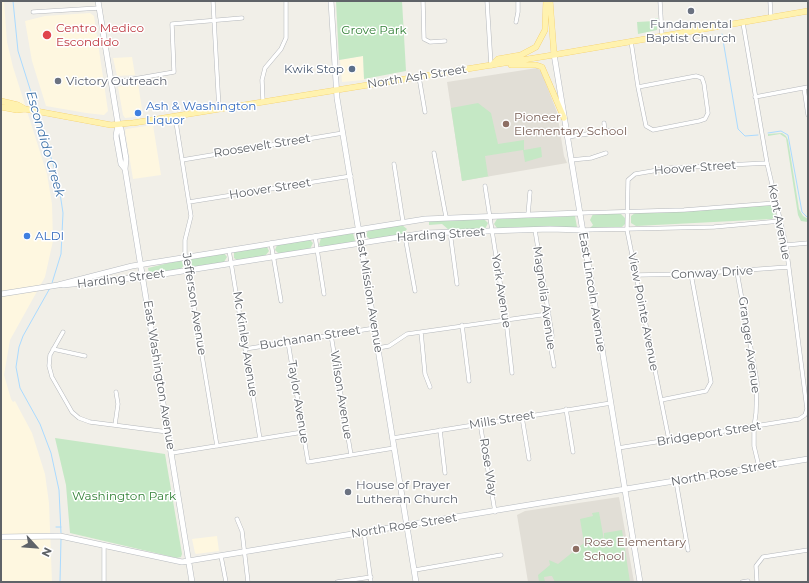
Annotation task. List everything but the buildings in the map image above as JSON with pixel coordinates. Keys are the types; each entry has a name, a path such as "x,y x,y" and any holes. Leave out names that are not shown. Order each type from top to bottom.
{"main road":[{"path":"491,65 498,59 521,55 536,47 545,30 546,1"},
{"name":"East Lincoln Avenue","path":"550,1 554,54"},
{"name":"North Ash Street","path":"1,107 27,110 111,125 131,123 499,64 808,11"},
{"path":"499,64 536,65 542,67 545,70 564,118"},
{"name":"North Ash Street","path":"1,101 18,105 27,110"}],"street":[{"name":"East Washington Avenue","path":"98,1 118,124 121,130 126,160 125,168 140,264 192,582"},
{"path":"213,1 219,109"},
{"path":"263,102 262,80 265,68 281,49 286,38 286,1"},
{"name":"East Mission Avenue","path":"331,1 336,90 362,242 374,328 416,582"},
{"path":"423,1 424,39 430,42 445,41"},
{"path":"487,1 491,65"},
{"path":"516,22 518,1"},
{"path":"660,1 662,36"},
{"path":"770,1 771,18"},
{"path":"33,12 99,8"},
{"path":"111,83 174,72 172,24 242,18"},
{"name":"Kent Avenue","path":"744,23 767,163 786,245 807,409 805,415 799,419"},
{"path":"631,41 638,87 645,125 650,129 699,121 705,119 708,113 702,78 696,76 638,87"},
{"name":"East Lincoln Avenue","path":"554,54 640,582"},
{"path":"419,77 425,112"},
{"path":"755,97 806,88 808,115"},
{"name":"Jefferson Avenue","path":"175,116 191,220 184,240 185,257 217,446"},
{"path":"604,123 605,132"},
{"path":"568,137 614,130"},
{"name":"Roosevelt Street","path":"182,160 343,133"},
{"path":"434,153 446,217"},
{"path":"572,160 591,158 606,153"},
{"name":"Hoover Street","path":"628,183 631,176 635,174 670,168 767,163"},
{"path":"394,164 403,222"},
{"name":"Hoover Street","path":"189,202 351,176"},
{"name":"View Pointe Avenue","path":"628,183 626,211 627,230 669,440"},
{"name":"York Avenue","path":"486,186 506,320 512,373"},
{"path":"528,215 530,192"},
{"name":"Harding Street","path":"1,294 58,285 75,279 140,264 403,222 446,217 490,217 684,210 776,203"},
{"name":"Harding Street","path":"58,285 78,285 188,270 362,242 450,232 627,230 714,227 780,221"},
{"name":"Magnolia Avenue","path":"535,230 548,314 554,366"},
{"path":"450,232 457,284"},
{"path":"315,236 324,294"},
{"path":"406,236 415,291"},
{"path":"271,243 281,301"},
{"path":"786,245 808,243"},
{"name":"Mc Kinley Avenue","path":"229,250 260,439"},
{"name":"Conway Drive","path":"636,275 738,272 788,267"},
{"name":"Granger Avenue","path":"738,272 757,382 754,446 759,467"},
{"path":"661,400 706,391 711,382 691,274"},
{"path":"378,348 389,346 407,334 548,314"},
{"path":"462,325 469,381"},
{"name":"Buchanan Street","path":"245,349 374,328"},
{"path":"63,332 53,349 49,360 50,372 72,412 86,421 168,432"},
{"path":"420,332 425,374 430,388"},
{"name":"Wilson Avenue","path":"331,335 351,455"},
{"name":"Taylor Avenue","path":"288,342 308,462 351,455"},
{"path":"53,349 85,356"},
{"path":"115,425 118,404 116,392"},
{"name":"Mills Street","path":"393,438 566,409 611,403"},
{"path":"566,409 573,452"},
{"path":"522,417 529,459"},
{"name":"Bridgeport Street","path":"618,448 799,419"},
{"name":"Rose Way","path":"480,423 495,512"},
{"path":"440,430 445,473"},
{"path":"172,453 303,432"},
{"path":"351,455 394,448"},
{"name":"North Rose Street","path":"1,537 68,537 174,561 189,561 495,512 808,459"},
{"path":"676,481 688,550"},
{"path":"237,519 242,531 248,582"},
{"path":"364,532 371,582"},
{"path":"104,545 104,582"},
{"path":"757,582 756,566 763,557 808,550"},
{"path":"415,570 501,555"},
{"path":"221,556 226,582"},
{"path":"337,582 370,577"},
{"path":"742,582 748,581"}],"shaded area":[{"path":"1,1 4,1 7,42 13,67 47,174 52,204 53,241 45,277 10,340 4,375 11,399 13,402 15,401 32,433 45,474 49,503 52,582 1,582"},
{"path":"90,13 94,16 108,111 104,115 46,106 32,61 25,21 45,16"},
{"name":"Kwik Stop","path":"363,56 364,80 342,82 340,60"},
{"path":"132,57 135,75 117,76 113,58"},
{"name":"Pioneer Elementary School","path":"537,68 541,71 557,112 564,156 567,163 462,181 447,82"},
{"path":"138,83 143,116 125,118 123,115 118,87"},
{"path":"153,125 161,175 133,179 125,131 126,129"},
{"name":"Rose Elementary School","path":"619,497 634,582 528,582 517,515 525,511"},
{"path":"217,536 219,551 195,553 192,539"}],"green space":[{"name":"Grove Park","path":"336,1 402,1 406,71 364,79 363,56 339,60"},
{"path":"655,18 658,18 657,30 638,34 637,22 655,21"},
{"path":"478,103 491,113 498,144 524,140 524,150 541,147 542,157 525,162 523,150 485,156 488,176 490,176 462,181 451,108"},
{"path":"782,133 788,140 799,209 803,216 808,219 808,222 801,221 798,215 786,138 780,134 768,136 768,134"},
{"path":"770,205 774,207 776,214 772,219 636,226 631,223 631,216 635,213"},
{"path":"620,213 625,218 625,224 622,227 590,228 593,225 590,220 593,214"},
{"path":"575,216 577,227 497,228 494,224 497,219"},
{"path":"484,219 488,223 485,229 449,230 442,224 429,225 429,222 426,221"},
{"path":"402,225 407,229 403,234 370,239 366,236 368,230"},
{"path":"353,233 355,241 353,242 322,247 319,245 321,238"},
{"path":"309,239 313,243 310,249 279,254 275,250 277,245"},
{"path":"267,247 269,251 265,256 237,260 234,258 234,252"},
{"path":"224,253 227,257 224,262 193,267 190,263 192,258"},
{"path":"181,260 184,265 181,269 149,273 148,268"},
{"name":"Washington Park","path":"55,438 165,454 182,554 181,557 177,558 70,533 66,485"},
{"path":"599,512 604,540 604,533 622,530 630,582 555,582 552,576 550,576 544,577 545,582 539,582 538,575 550,565 549,560 558,564 584,543 580,519 593,516 592,513"}],"waterway":[{"name":"Escondido Creek","path":"13,1 18,51 36,108"},
{"path":"722,34 738,129 745,136 758,135"},
{"name":"Escondido Creek","path":"37,113 58,180 63,213 61,254 52,283"},
{"path":"768,133 781,131 788,135 802,212 808,218"},
{"name":"Escondido Creek","path":"50,288 23,336 19,347 16,367 20,388 40,424 51,453 59,490 61,533"},
{"name":"Escondido Creek","path":"56,527 61,527"},
{"name":"Escondido Creek","path":"60,582 61,539"}],"place":[{"name":"Fundamental Baptist Church","path":"691,11"},
{"name":"Centro Medico Escondido","path":"47,35"},
{"name":"Kwik Stop","path":"352,69"},
{"name":"Victory Outreach","path":"58,81"},
{"name":"Ash & Washington Liquor","path":"138,113"},
{"name":"Pioneer Elementary School","path":"506,124"},
{"name":"ALDI","path":"27,236"},
{"name":"House of Prayer Lutheran Church","path":"348,492"},
{"name":"Rose Elementary School","path":"576,549"}]}
